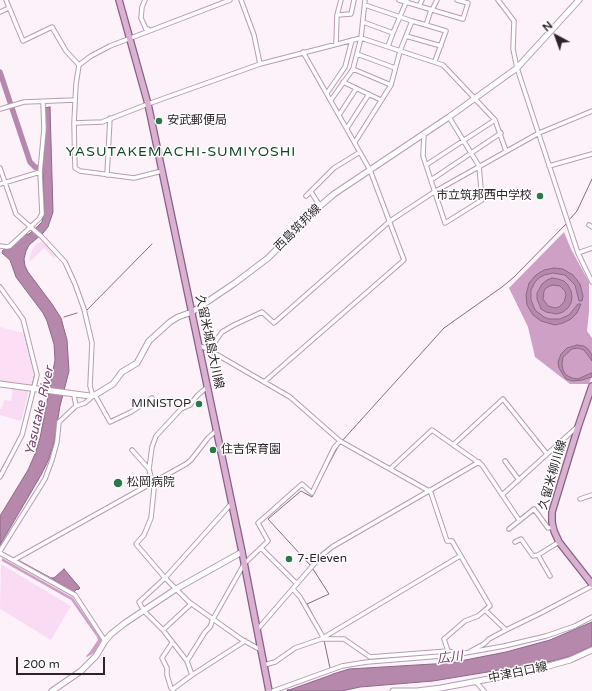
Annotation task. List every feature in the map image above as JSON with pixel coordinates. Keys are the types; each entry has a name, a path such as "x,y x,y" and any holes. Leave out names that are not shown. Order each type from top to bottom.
{"main road":[{"name":"久留米城島大川線","path":"119,0 148,104 232,503 269,691"},
{"name":"西島筑邦線","path":"94,396 113,384 122,372 137,363 149,341 160,330 178,317 192,312 268,258 334,194 449,117 517,68 579,0"},
{"path":"0,384 74,395 94,396"},
{"name":"久留米柳川線","path":"591,390 552,512 553,527 559,542 592,585"},
{"path":"52,691 81,671 96,656 111,634 125,623 176,589 242,552"},
{"name":"中津白口線","path":"393,691 428,690 554,666 592,650"}],"street":[{"path":"6,0 23,41 52,27 66,51 79,65"},
{"path":"145,0 142,7 141,18 148,31"},
{"path":"162,171 134,178 80,171 75,168 74,123 76,84 79,65 91,56 110,46 230,0"},
{"path":"241,0 254,35 260,64"},
{"path":"336,44 337,15 341,0"},
{"path":"337,15 351,14 354,0"},
{"path":"331,100 352,71 361,38 365,0"},
{"path":"399,0 407,1 463,19 468,3 457,0"},
{"path":"419,6 422,0"},
{"path":"426,25 437,0"},
{"path":"498,0 514,21 513,49 517,68 578,253 592,282"},
{"path":"388,46 407,1"},
{"path":"365,5 446,31 435,61"},
{"path":"0,12 9,8"},
{"path":"355,142 390,85 400,51 412,21"},
{"path":"363,22 393,33"},
{"path":"406,36 441,46"},
{"path":"74,123 102,122 260,64 361,38 435,61 443,65 495,120 501,133 506,151"},
{"path":"327,93 344,69 352,40"},
{"path":"264,382 404,260 370,170 304,52"},
{"path":"357,54 395,68"},
{"path":"344,69 390,85"},
{"path":"344,82 381,100"},
{"path":"339,115 356,89"},
{"path":"347,128 369,94"},
{"path":"0,109 24,102 75,100"},
{"path":"0,251 1,247 10,246 32,227 42,214 40,172 44,129 43,102"},
{"path":"209,350 222,332 262,312 274,323 390,220 434,192 539,133 592,111"},
{"path":"424,133 423,156 445,223 482,200 479,166 449,117"},
{"path":"106,175 110,118"},
{"path":"426,165 495,120"},
{"path":"431,180 501,133"},
{"path":"306,196 334,168 360,152"},
{"path":"549,166 592,154"},
{"path":"0,168 16,214 32,227 66,264 84,309 92,342 90,386 94,396 110,422 131,412 152,398"},
{"path":"0,184 40,172"},
{"path":"311,192 320,206"},
{"path":"578,253 592,248"},
{"path":"0,287 23,319 37,371 22,435 0,477"},
{"path":"198,345 205,347 290,397 340,441 430,491 446,541 452,541 490,606 478,616 465,621 444,639 448,651"},
{"path":"199,352 205,347"},
{"path":"207,387 190,405 181,409 156,436 152,447 149,469 154,489 151,518 144,535 136,544 165,578 191,604 245,641 261,650"},
{"path":"74,395 76,406"},
{"path":"94,396 85,403 76,406 59,422 55,448 45,479 0,552 75,595 105,641"},
{"path":"453,445 503,399 547,454"},
{"path":"502,495 578,427"},
{"path":"390,469 432,430 479,462 519,520"},
{"path":"14,560 191,460 208,438 216,431"},
{"path":"187,661 205,632 210,627 244,564 268,541 258,523 302,484 312,493 334,448 340,441"},
{"path":"132,450 149,469"},
{"path":"504,461 519,480"},
{"path":"257,630 321,556 332,547 479,462"},
{"path":"580,499 592,495"},
{"path":"192,675 187,661 163,630 144,611 139,602 165,578 232,503"},
{"path":"509,529 534,509 548,528 553,527"},
{"path":"515,542 521,539 532,556 559,542"},
{"path":"261,548 297,584"},
{"path":"538,554 550,576"},
{"path":"264,665 275,662 295,648 322,638 460,556"},
{"path":"468,652 484,644 489,639 541,614 592,585"},
{"path":"293,589 300,597 322,638"},
{"path":"163,630 191,604"},
{"path":"485,610 506,630"},
{"path":"273,691 342,666 367,662 454,655 504,646 546,636 576,626 592,617"},
{"path":"322,638 344,639 370,657 448,651 452,652 454,655"},
{"path":"172,643 162,658 167,668 167,675 173,690 192,675 245,641"},
{"path":"476,682 484,691"}],"shaded area":[{"path":"50,107 53,212 48,227 29,245 24,259 28,272 61,318 67,340 69,371 49,459 0,545 0,516 28,470 35,454 40,438 55,360 54,344 47,321 43,313 16,277 10,260 2,253 3,250 8,249 24,235 29,234 42,222 44,213 44,108"},
{"path":"564,232 571,249 589,282 589,312 587,331 592,338 592,375 589,384 570,384 535,357 528,327 509,288"},
{"path":"44,240 57,255 54,258 44,248 30,262 29,259 35,245"},
{"path":"554,268 563,269 573,275 580,284 583,296 582,301 579,301 575,285 565,275 553,273 544,275 535,282 531,290 531,300 535,310 544,317 549,319 560,319 569,315 578,304 581,304 577,313 571,319 555,325 541,321 533,315 527,305 526,295 529,283 536,275 544,270"},
{"path":"552,278 564,281 571,291 571,303 563,312 557,314 546,312 541,309 537,299 537,293 542,284","holes":["552,285 560,286 565,291 566,295 564,302 559,307 555,308 548,306 543,299 544,291"]},
{"path":"0,327 23,333 34,373 31,387 0,382"},
{"path":"577,345 584,346 588,349 592,355 592,361 584,350 578,348 572,349 563,357 563,370 566,375 572,378 578,379 591,373 592,377 573,381 566,379 559,368 558,362 561,354 567,348"},
{"path":"13,387 29,390 21,421 0,415 0,410 4,400 11,401"},
{"path":"2,558 73,598 101,639 101,642 94,653 87,657 86,656 98,640 97,637 71,600 2,561"},
{"path":"1,564 71,606 51,640 0,609"},
{"path":"64,569 80,588 78,590 77,589 74,592 51,578 54,578"},
{"path":"592,622 592,646 568,657 548,662 433,681 360,687 342,691 287,691 288,689 289,690 349,669 450,663 506,652 550,640"}],"waterway":[{"name":"Yasutake River","path":"0,72 30,162 35,167 45,170"},
{"path":"569,220 577,211 592,179"},
{"path":"342,441 444,328 514,277 567,223"},
{"path":"87,310 152,244"},
{"path":"64,317 77,313"},
{"path":"24,332 32,363"},
{"path":"32,386 35,373"},
{"path":"24,422 31,391"},
{"path":"317,486 340,443"},
{"path":"0,472 15,445"},
{"path":"311,566 268,519 301,491 312,497 313,495"},
{"path":"18,560 51,578"},
{"path":"313,569 329,594 307,604 317,623"},
{"path":"324,640 330,668"}],"place":[{"name":"安武郵便局","path":"159,121"},
{"name":"市立筑邦西中学校","path":"540,196"},
{"name":"MINISTOP","path":"199,404"},
{"name":"住吉保育園","path":"213,450"},
{"name":"松岡病院","path":"118,483"},
{"name":"7-Eleven","path":"289,559"}],"district":[{"name":"YASUTAKEMACHI-SUMIYOSHI","path":"181,152"}],"water label":[{"name":"広川","path":"450,658"}]}
